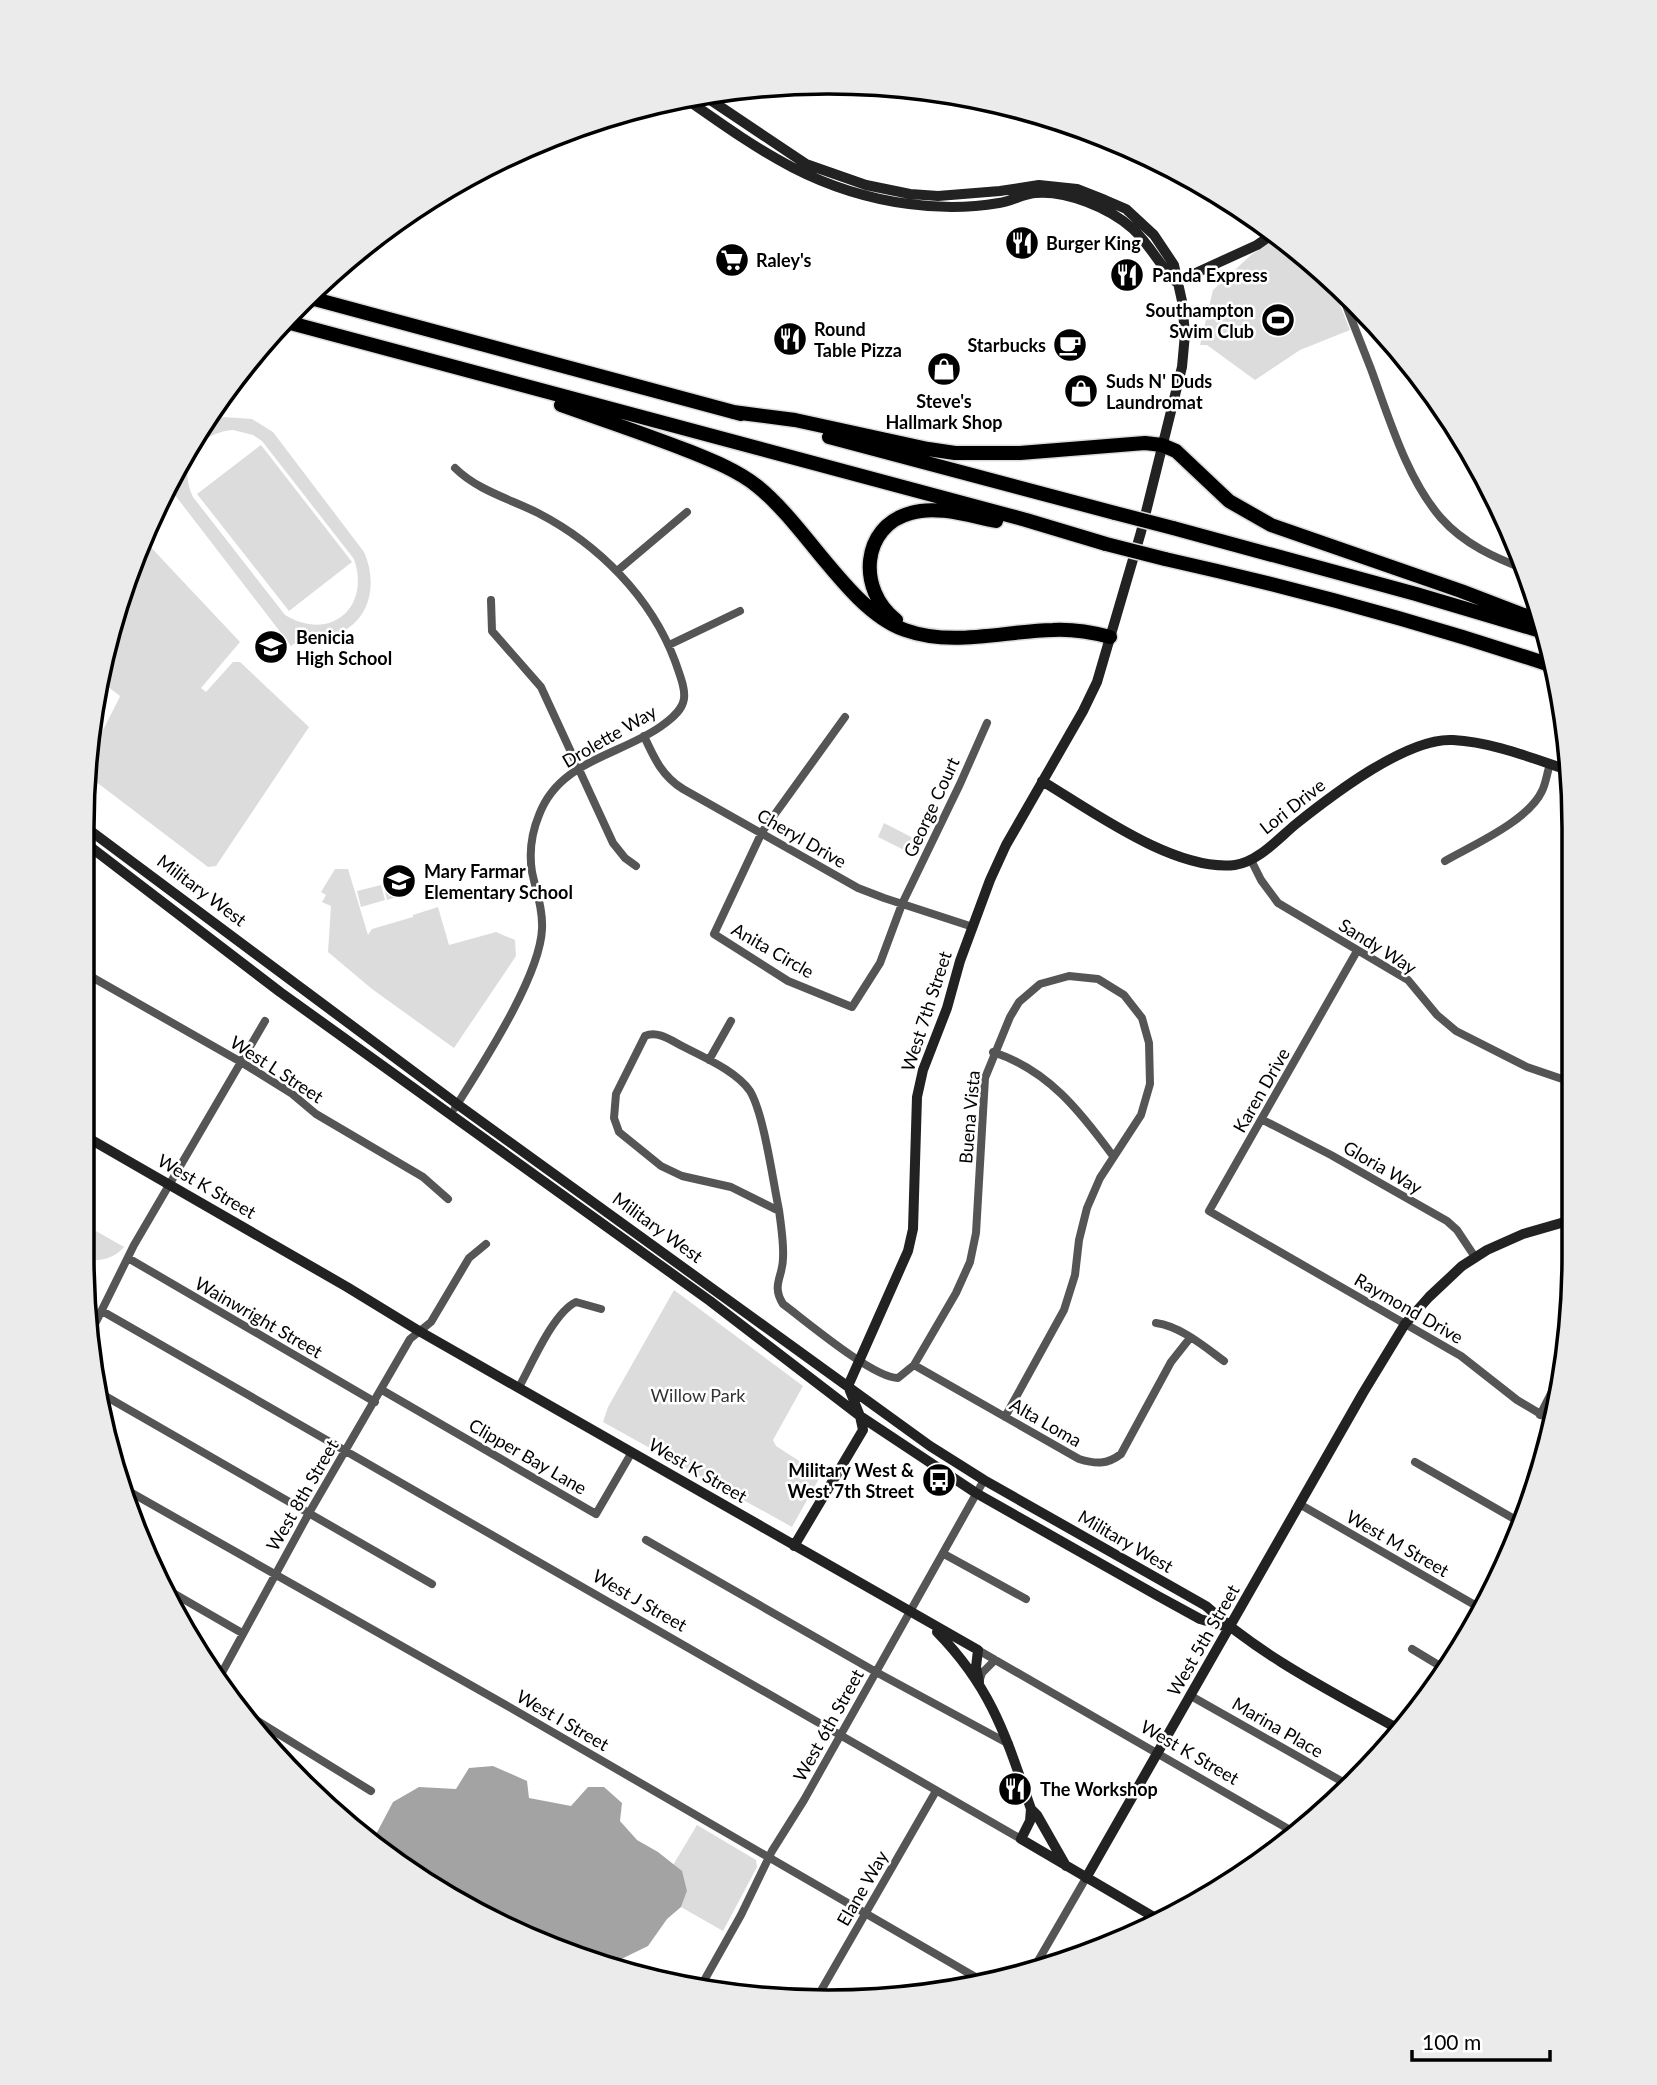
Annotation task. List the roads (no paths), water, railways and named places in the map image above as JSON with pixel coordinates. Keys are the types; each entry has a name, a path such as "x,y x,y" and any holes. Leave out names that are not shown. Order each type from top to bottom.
{"highway":[{"path":"319,300 1173,528 1534,629"},
{"path":"295,325 1026,520 1105,544 1402,620 1543,663"},
{"path":"496,379 712,461 754,484 794,522 856,597 887,622 906,631 962,638 1083,630 1110,637"},
{"path":"733,412 796,420 955,453 1020,453 1162,444 1176,451 1229,501 1271,525 1531,618"},
{"path":"918,632 892,617 876,598 870,585 868,569 872,552 884,530 895,520 909,513 925,510 1025,528 1043,527"}],"street":[{"name":"West 7th Street","path":"716,104 806,164 866,185 911,194 948,196 1039,185 1077,189 1105,200 1126,209 1154,235 1174,265 1182,301 1184,359 1141,532 1097,682 1006,845 960,961 947,1008 923,1070 917,1097 913,1229 908,1251 848,1386"},
{"path":"697,107 757,148 802,174 864,196 938,206 1000,203 1033,193 1059,193 1074,197 1117,216 1132,228 1176,282 1266,239"},
{"path":"1347,308 1384,408 1419,486 1440,517 1469,543 1513,565"},
{"name":"Drolette Way","path":"454,1109 491,1051 537,955 542,923 531,858 535,825 549,794 578,769 644,736 678,712 685,703 686,694 669,645 647,606 617,571 540,514 466,480 455,468"},
{"path":"617,571 687,512"},
{"path":"491,600 492,631 541,687 613,843 625,858 636,866"},
{"path":"669,645 740,611"},
{"path":"762,832 845,717"},
{"name":"George Court","path":"902,904 987,723"},
{"name":"Cheryl Drive","path":"644,736 667,778 858,888 973,927"},
{"name":"Lori Drive","path":"1251,860 1353,782 1421,744 1452,739 1471,742 1560,767"},
{"path":"1445,861 1514,820 1531,806 1542,791 1550,764"},
{"path":"1042,781 1124,829 1181,858 1216,865 1236,865 1251,860"},
{"name":"Anita Circle","path":"762,832 714,934 788,981 852,1007 880,963 902,904"},
{"name":"Military West","path":"94,834 860,1416 976,1493 1168,1602 1200,1619 1229,1628"},
{"name":"Military West","path":"94,850 280,992 454,1109 930,1446 984,1480 1206,1606 1229,1628 1392,1725"},
{"name":"Sandy Way","path":"1251,860 1261,880 1278,903 1408,980 1437,1014 1456,1031 1527,1067 1562,1079"},
{"name":"Karen Drive","path":"1242,1230 1209,1211 1357,951"},
{"name":"Buena Vista","path":"914,1365 956,1293 972,1253 976,1233 983,1091 993,1052 1018,1002 1040,984 1069,976 1084,977 1112,986 1134,1006 1145,1030 1150,1055 1150,1084 1141,1115 1100,1178 1082,1223 1074,1275 1064,1310 1005,1417"},
{"name":"West L Street","path":"94,978 291,1093 316,1114 423,1177 448,1199"},
{"path":"98,1319 169,1184 265,1021"},
{"path":"709,1060 731,1021"},
{"path":"779,1211 731,1187 682,1176 661,1166 619,1132 614,1118 616,1094 645,1036 661,1035 709,1060 738,1079 756,1104 779,1211 783,1261 777,1286 783,1304 859,1359 892,1378 902,1376 914,1365"},
{"path":"993,1052 1021,1064 1062,1093 1083,1114 1113,1156"},
{"name":"Gloria Way","path":"1263,1120 1331,1155 1447,1222 1465,1240 1475,1257"},
{"name":"West K Street","path":"94,1141 419,1331 1287,1829"},
{"name":"West 5th Street","path":"1039,1959 1405,1324 1450,1276 1475,1257 1523,1234 1562,1223"},
{"name":"Raymond Drive","path":"1242,1230 1461,1356 1544,1417"},
{"name":"West 8th Street","path":"223,1671 309,1513 410,1339 431,1322 469,1258 485,1244"},
{"name":"Wainwright Street","path":"128,1258 375,1402"},
{"path":"519,1387 567,1306 576,1302 601,1309"},
{"name":"West J Street","path":"102,1311 1152,1915"},
{"path":"1156,1323 1190,1338 1224,1361"},
{"name":"Alta Loma","path":"914,1365 1079,1459 1094,1464 1107,1462 1121,1454 1171,1362 1190,1338"},
{"path":"794,1546 863,1430 848,1386"},
{"name":"Clipper Bay Lane","path":"382,1390 596,1514 632,1452"},
{"path":"1539,1415 1548,1397"},
{"path":"109,1398 432,1584"},
{"path":"1415,1462 1514,1519"},
{"name":"West 6th Street","path":"705,1979 741,1916 769,1858 841,1736 984,1480"},
{"name":"West I Street","path":"134,1494 974,1976"},
{"name":"West M Street","path":"1301,1505 1474,1605"},
{"path":"646,1540 876,1672 1009,1744"},
{"path":"944,1554 1026,1599"},
{"path":"178,1596 242,1633"},
{"path":"927,1623 979,1682 990,1700 1009,1744 1031,1809 1030,1821 1021,1839"},
{"path":"1412,1649 1438,1665"},
{"path":"978,1650 976,1667 979,1682"},
{"path":"979,1682 982,1673 995,1660"},
{"name":"Marina Place","path":"1191,1696 1342,1781"},
{"path":"265,1725 371,1791"},
{"name":"Elane Way","path":"821,1990 936,1791"},
{"path":"1031,1809 1066,1866"}],"place":[{"name":"Burger King","path":"1022,243"},
{"name":"Raley's","path":"732,260"},
{"name":"Panda Express","path":"1127,275"},
{"name":"Southampton Swim Club","path":"1278,320"},
{"name":"Round Table Pizza","path":"790,339"},
{"name":"Starbucks","path":"1070,345"},
{"name":"Steve's Hallmark Shop","path":"944,369"},
{"name":"Suds N' Duds Laundromat","path":"1081,391"},
{"name":"Benicia High School","path":"271,647"},
{"name":"Mary Farmar Elementary School","path":"399,881"},
{"name":"Military West & West 7th Street","path":"939,1480"},
{"name":"The Workshop","path":"1015,1789"}],"park label":[{"name":"Willow Park","path":"698,1395"}]}
